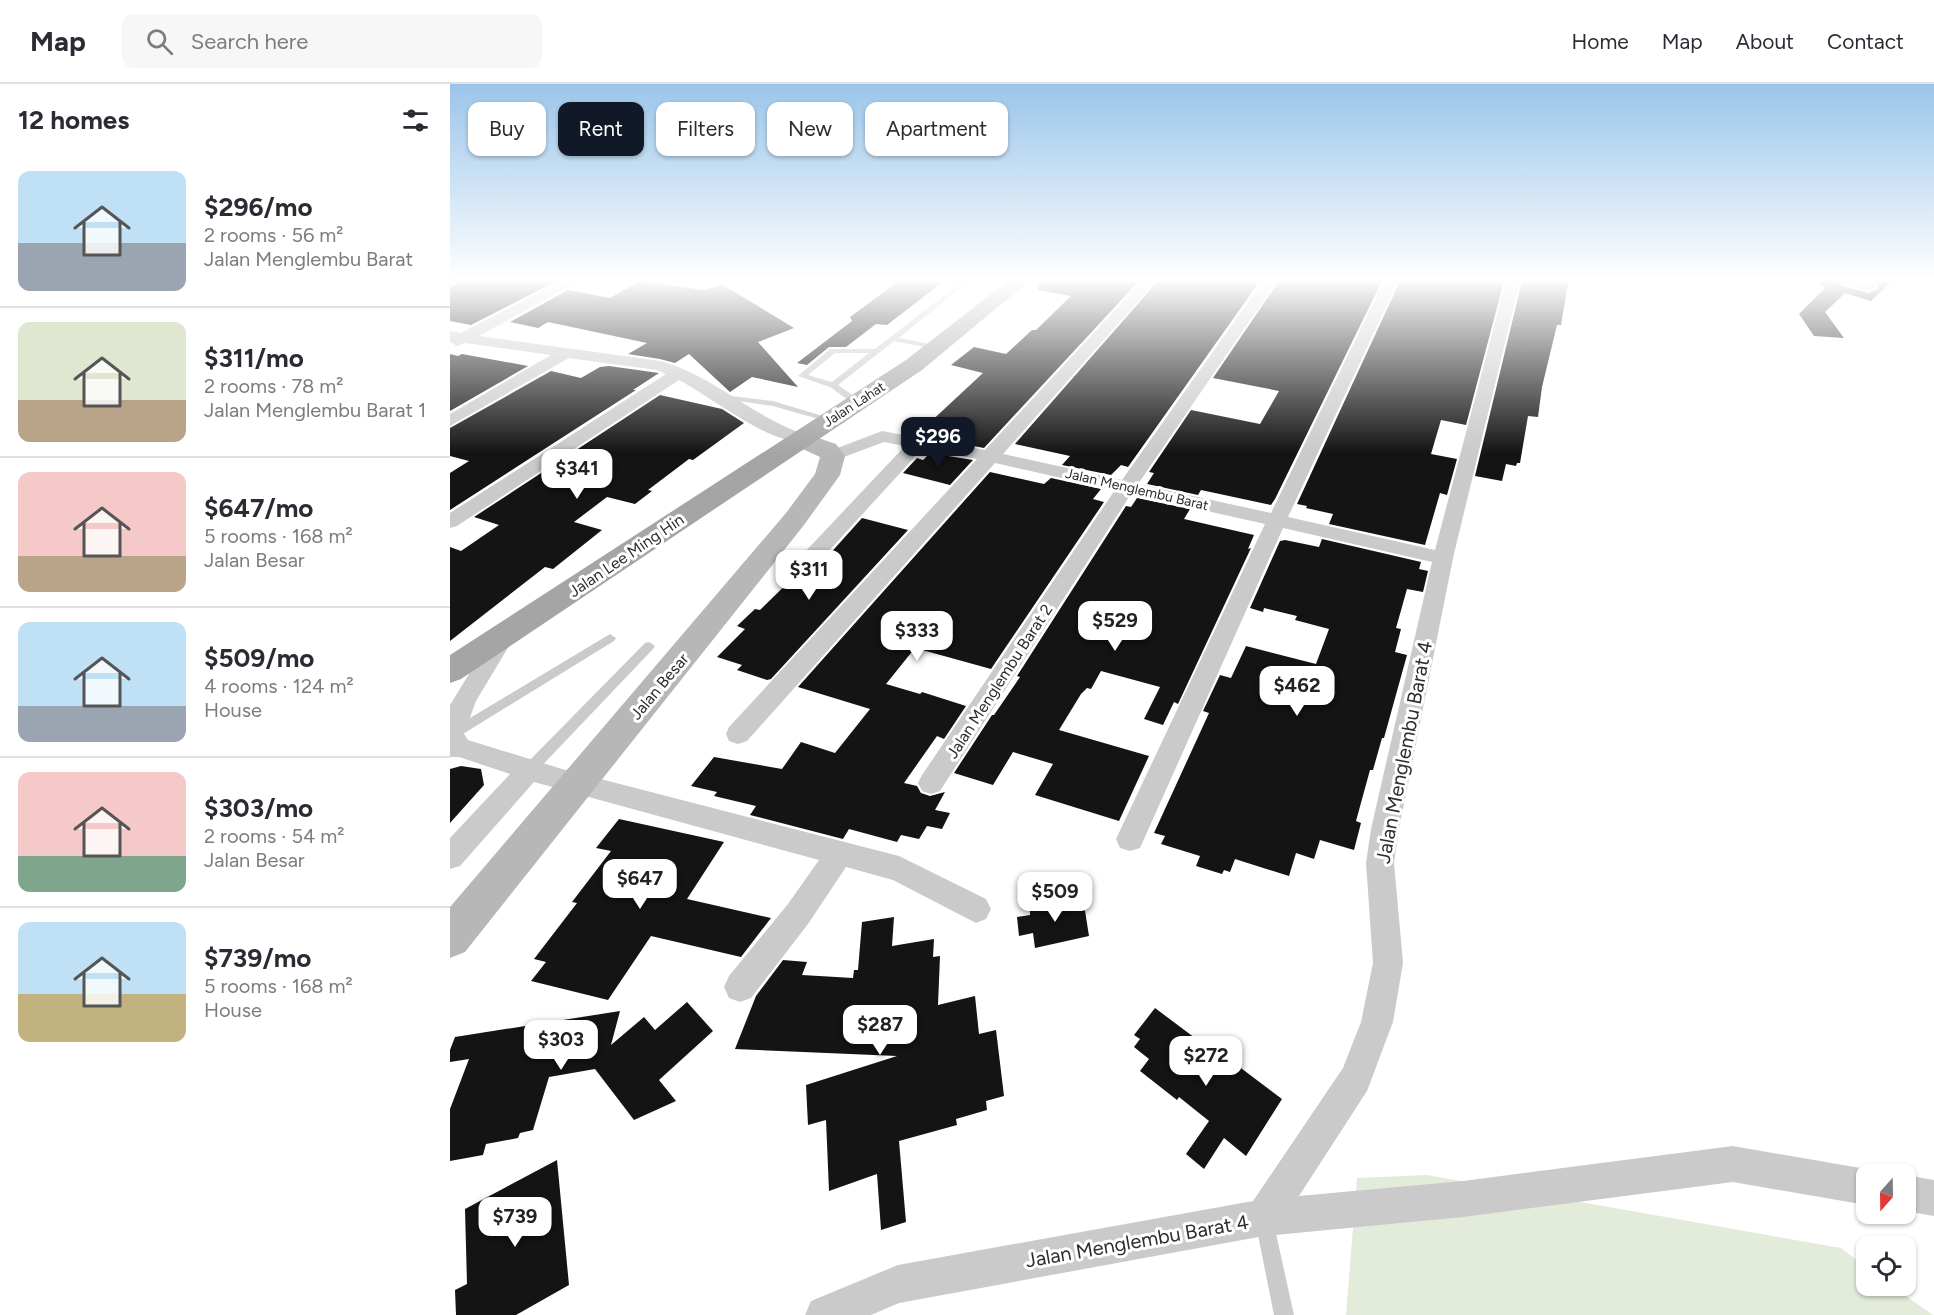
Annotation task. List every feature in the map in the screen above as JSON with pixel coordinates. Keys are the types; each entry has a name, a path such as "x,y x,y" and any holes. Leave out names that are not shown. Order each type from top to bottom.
{"main road":[{"name":"Jalan Lahat","path":"932,347 939,338"},
{"name":"Jalan Lahat","path":"795,437 847,396 946,338"},
{"name":"Jalan Lahat","path":"795,437 847,396"},
{"path":"795,437 827,449 833,456"},
{"name":"Jalan Lee Ming Hin","path":"450,670 504,636 795,437"},
{"name":"Jalan Lee Ming Hin","path":"450,664 795,437"},
{"name":"Jalan Besar","path":"450,938 795,519 826,475 833,456"}],"street":[{"path":"738,734 1096,338"},
{"name":"Jalan Menglembu Barat 2","path":"932,783 1126,487 1230,338"},
{"path":"1130,839 1276,520 1364,338"},
{"name":"Jalan Menglembu Barat 4","path":"825,1315 898,1284 1264,1218 1355,1079 1377,1022 1388,963 1380,863 1385,829 1443,558 1498,338"},
{"path":"454,340 567,352 660,366 680,372 746,414 795,437"},
{"path":"450,421 567,352"},
{"path":"450,522 680,372"},
{"name":"Jalan Menglembu Barat","path":"833,456 882,436 918,442 1443,558"},
{"path":"809,560 918,442"},
{"path":"504,636 459,704 450,726 453,743 529,770 898,869 976,909"},
{"path":"450,856 529,770"},
{"path":"740,987 798,914 841,852"},
{"path":"1264,1218 1463,1199 1733,1164 1856,1185"},
{"path":"1916,1195 1934,1198"}],"lane":[{"path":"878,351 833,351 802,376 847,396 878,351 894,339 932,347"},
{"path":"716,395 773,404 822,417"},
{"path":"746,414 773,404"},
{"path":"453,743 610,638"},
{"path":"529,770 649,646"},
{"path":"1264,1218 1284,1315"}],"green space":[{"path":"1427,1175 1841,1248 1856,1259 1856,1296 1906,1296 1933,1315 1346,1315 1357,1178"}],"building":[{"path":"626,338 767,338 758,342 798,387 752,377 730,392 689,354 675,363 628,354 647,343"},
{"path":"829,338 857,338 846,347 829,347 807,365 797,363"},
{"path":"1023,338 1086,338 984,448 942,440 950,431 926,426 983,373 951,365 974,347 1006,354"},
{"path":"1108,338 1219,338 1128,467 1121,465 1111,475 1062,465 1070,456 1015,444"},
{"path":"1240,338 1354,338 1271,505 1201,490 1198,495 1147,484 1154,473 1149,472 1191,410 1260,424 1279,391 1213,378"},
{"path":"1373,338 1489,338 1466,425 1441,420 1431,454 1457,459 1447,495 1440,493 1425,545 1329,524 1333,514 1297,504"},
{"path":"1508,338 1554,338 1542,387 1538,417 1528,416 1520,463 1516,466 1506,464 1502,481 1475,476"},
{"path":"450,354 458,356 462,354 528,366 450,411"},
{"path":"609,366 659,373 450,510 450,473 469,461 450,456 450,428 551,371 581,378 600,367"},
{"path":"660,395 722,409 744,423 693,460 689,459 648,490 652,491 635,504 607,497 574,522 602,530 553,569 545,567 450,641 450,547 461,551 499,525 474,517"},
{"path":"930,453 973,460 950,485 903,473 917,458 923,460"},
{"path":"990,472 1044,484 1051,478 1101,489 1093,499 1104,502 991,669 915,648 886,684 920,694 922,692 966,706 944,739 937,736 904,783 917,786 921,793 930,796 945,792 935,810 950,813 942,829 927,826 919,839 901,835 897,842 849,829 843,839 750,815 756,806 714,796 717,792 691,786 714,757 782,769 801,742 835,753 870,709 798,687"},
{"path":"1137,498 1190,509 1184,519 1254,535 1248,549 1251,548 1178,704 1174,702 1163,725 1144,719 1160,687 1101,671 1091,689 1087,688 1081,694 1059,730 1149,756 1119,821 1035,795 1053,764 1013,752 993,785 954,773 1020,677 1017,676 1126,506 1131,507"},
{"path":"862,518 908,530 771,679 767,680 737,670 742,665 717,657 745,629 737,626 755,609 760,610 803,568 818,567"},
{"path":"1322,539 1421,562 1419,569 1428,571 1423,592 1407,589 1396,628 1401,629 1395,652 1407,655 1384,738 1382,738 1373,770 1370,770 1356,821 1361,823 1354,850 1320,840 1314,859 1296,853 1289,876 1235,859 1230,872 1224,870 1222,874 1196,866 1200,856 1161,844 1165,836 1154,833 1209,713 1203,711 1220,675 1231,678 1246,646 1316,664 1329,629 1295,620 1297,616 1264,608 1263,612 1250,608 1280,541 1319,547"},
{"path":"461,766 481,769 484,785 450,823 450,769"},
{"path":"619,819 724,842 687,899 771,918 741,957 651,936 608,1000 531,981 546,962 534,959 577,903 572,902 611,851 596,848"},
{"path":"1083,898 1089,936 1035,948 1033,933 1019,936 1017,917 1030,915 1030,910"},
{"path":"894,917 892,946 934,939 933,957 940,956 938,1005 975,996 979,1034 996,1030 1004,1096 986,1101 987,1110 956,1119 957,1125 899,1141 906,1222 881,1230 877,1174 829,1191 826,1120 808,1125 806,1085 897,1056 735,1049 756,996 783,960 807,962 802,975 853,978 854,970 858,970 862,922"},
{"path":"687,1002 713,1031 659,1080 676,1101 634,1120 595,1069 549,1077 533,1130 520,1133 518,1138 486,1144 483,1155 450,1161 450,1109 469,1059 450,1062 450,1050 455,1037 620,1011 611,1045 644,1017 655,1030"},
{"path":"1155,1008 1219,1056 1221,1053 1282,1099 1246,1156 1224,1138 1204,1169 1186,1154 1209,1121 1179,1097 1177,1100 1140,1071 1149,1059 1134,1047 1140,1039 1134,1035"},
{"path":"557,1160 569,1285 516,1315 456,1315 455,1290 467,1284 465,1209"}]}
